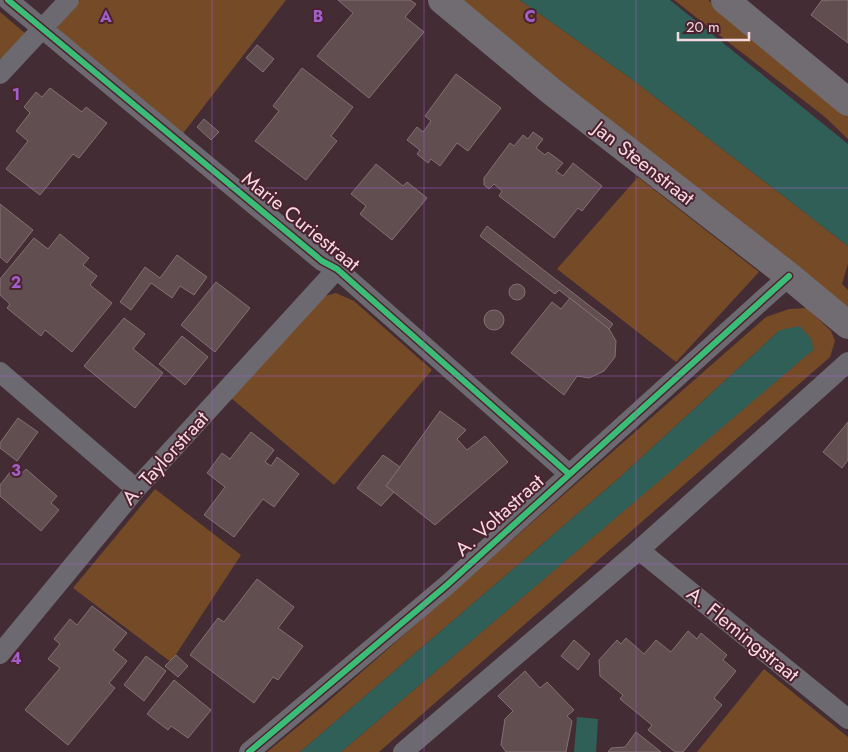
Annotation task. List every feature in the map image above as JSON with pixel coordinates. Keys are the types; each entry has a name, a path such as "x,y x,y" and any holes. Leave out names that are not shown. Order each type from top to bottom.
{"street":[{"name":"Marie Curiestraat","path":"8,0 322,261 337,269 569,474"},
{"path":"0,74 69,0"},
{"name":"Jan Steenstraat","path":"442,0 551,91 789,276 848,325"},
{"path":"726,0 848,102"},
{"name":"A. Taylorstraat","path":"0,654 136,489 337,269"},
{"name":"A. Voltastraat","path":"250,752 446,585 789,276"},
{"path":"417,748 848,362"},
{"path":"0,372 136,489"},
{"name":"A. Flemingstraat","path":"639,550 848,719"}],"shaded area":[{"path":"80,0 286,0 181,136 56,33 60,20"},
{"path":"457,0 520,0 633,80 848,246 848,264 842,284 848,290 848,319"},
{"path":"520,0 670,0 848,144 848,246 633,80"},
{"path":"674,0 708,0 848,115 848,139 825,117"},
{"path":"0,12 26,34 0,59"},
{"path":"638,177 759,272 676,362 557,269"},
{"path":"336,293 354,301 432,370 334,485 231,398 317,298"},
{"path":"807,308 831,331 835,341 830,357 379,752 341,752 812,350 812,340 780,330 618,479 300,752 267,752 324,705 766,317 789,309"},
{"path":"800,326 812,340 813,350 341,752 300,752 618,479 780,330"},
{"path":"155,489 241,555 171,662 73,588"},
{"path":"764,669 848,737 848,752 697,752"},
{"path":"577,717 598,719 596,752 574,752"}],"building":[{"path":"338,0 410,0 416,4 405,17 424,32 369,98 317,56 353,13"},
{"path":"822,0 848,0 848,43 811,15"},
{"path":"257,45 274,59 263,72 246,58"},
{"path":"302,68 353,107 331,136 337,141 306,180 255,141 279,111 273,106"},
{"path":"456,74 501,108 468,151 457,143 440,166 431,159 428,163 417,154 420,150 407,140 417,127 423,132 431,121 425,116"},
{"path":"50,88 82,112 86,107 107,123 79,158 73,154 40,195 6,169 28,141 16,131 30,113 24,107 36,92 42,97"},
{"path":"204,119 219,132 211,140 197,127"},
{"path":"533,132 543,139 536,148 545,155 548,152 563,163 556,171 563,176 573,163 602,186 582,211 578,208 554,238 499,196 502,191 494,184 489,189 484,185 484,178 510,143 514,146 523,135 528,139"},
{"path":"376,164 403,186 407,182 427,198 392,240 360,214 366,206 351,194"},
{"path":"0,204 33,230 7,263 0,257"},
{"path":"487,226 613,324 609,329 559,290 555,294 480,236"},
{"path":"60,234 89,258 83,265 97,276 90,285 112,303 72,352 45,330 41,336 7,308 10,304 0,295 0,279 34,238 48,249"},
{"path":"177,255 207,277 194,295 180,286 172,298 151,283 131,310 120,302 145,267 160,278"},
{"path":"216,282 250,308 215,352 181,325"},
{"path":"514,284 520,284 525,289 523,298 514,300 509,295 509,289"},
{"path":"570,298 609,329 616,341 615,357 604,371 589,378 577,376 564,395 511,353 552,302 561,309"},
{"path":"494,310 501,313 504,320 501,327 494,330 487,327 484,320 487,313"},
{"path":"124,318 145,334 133,349 163,373 135,408 84,366"},
{"path":"182,336 208,357 185,385 159,364"},
{"path":"440,411 466,430 457,439 467,450 485,436 508,462 435,525 386,486"},
{"path":"18,418 38,432 17,461 0,448 0,443"},
{"path":"848,422 848,460 842,468 823,452"},
{"path":"251,432 274,450 265,462 271,466 277,457 299,474 274,507 263,499 234,537 204,515 225,487 207,473 222,453 230,459"},
{"path":"383,455 400,467 386,486 394,492 381,506 357,488"},
{"path":"26,469 57,496 51,503 59,510 41,531 0,496 0,485 11,471 19,477"},
{"path":"257,579 294,607 278,628 303,646 278,680 273,677 254,703 190,655 218,618 224,622"},
{"path":"92,606 127,633 113,650 127,661 109,683 115,688 68,745 25,710 60,668 48,659 60,644 54,639 70,619 77,625"},
{"path":"688,631 697,639 701,633 727,655 723,660 736,671 714,698 722,705 683,752 675,752 648,730 652,725 620,699 623,695 600,676 599,660 617,640 621,644 626,638 644,654 656,640 671,652"},
{"path":"574,640 590,654 578,670 561,656"},
{"path":"176,655 188,666 178,677 165,666"},
{"path":"146,656 166,671 144,701 124,685"},
{"path":"525,671 540,688 547,682 574,710 567,716 572,721 566,752 506,752 501,745 505,719 513,711 498,696"},
{"path":"174,680 211,710 188,738 171,726 168,730 147,714"},
{"path":"636,732 661,752 608,752 611,748 625,747"}],"cycle path":[{"path":"8,0 322,261 337,269 569,474"},
{"path":"249,752 447,585 789,276"}]}
